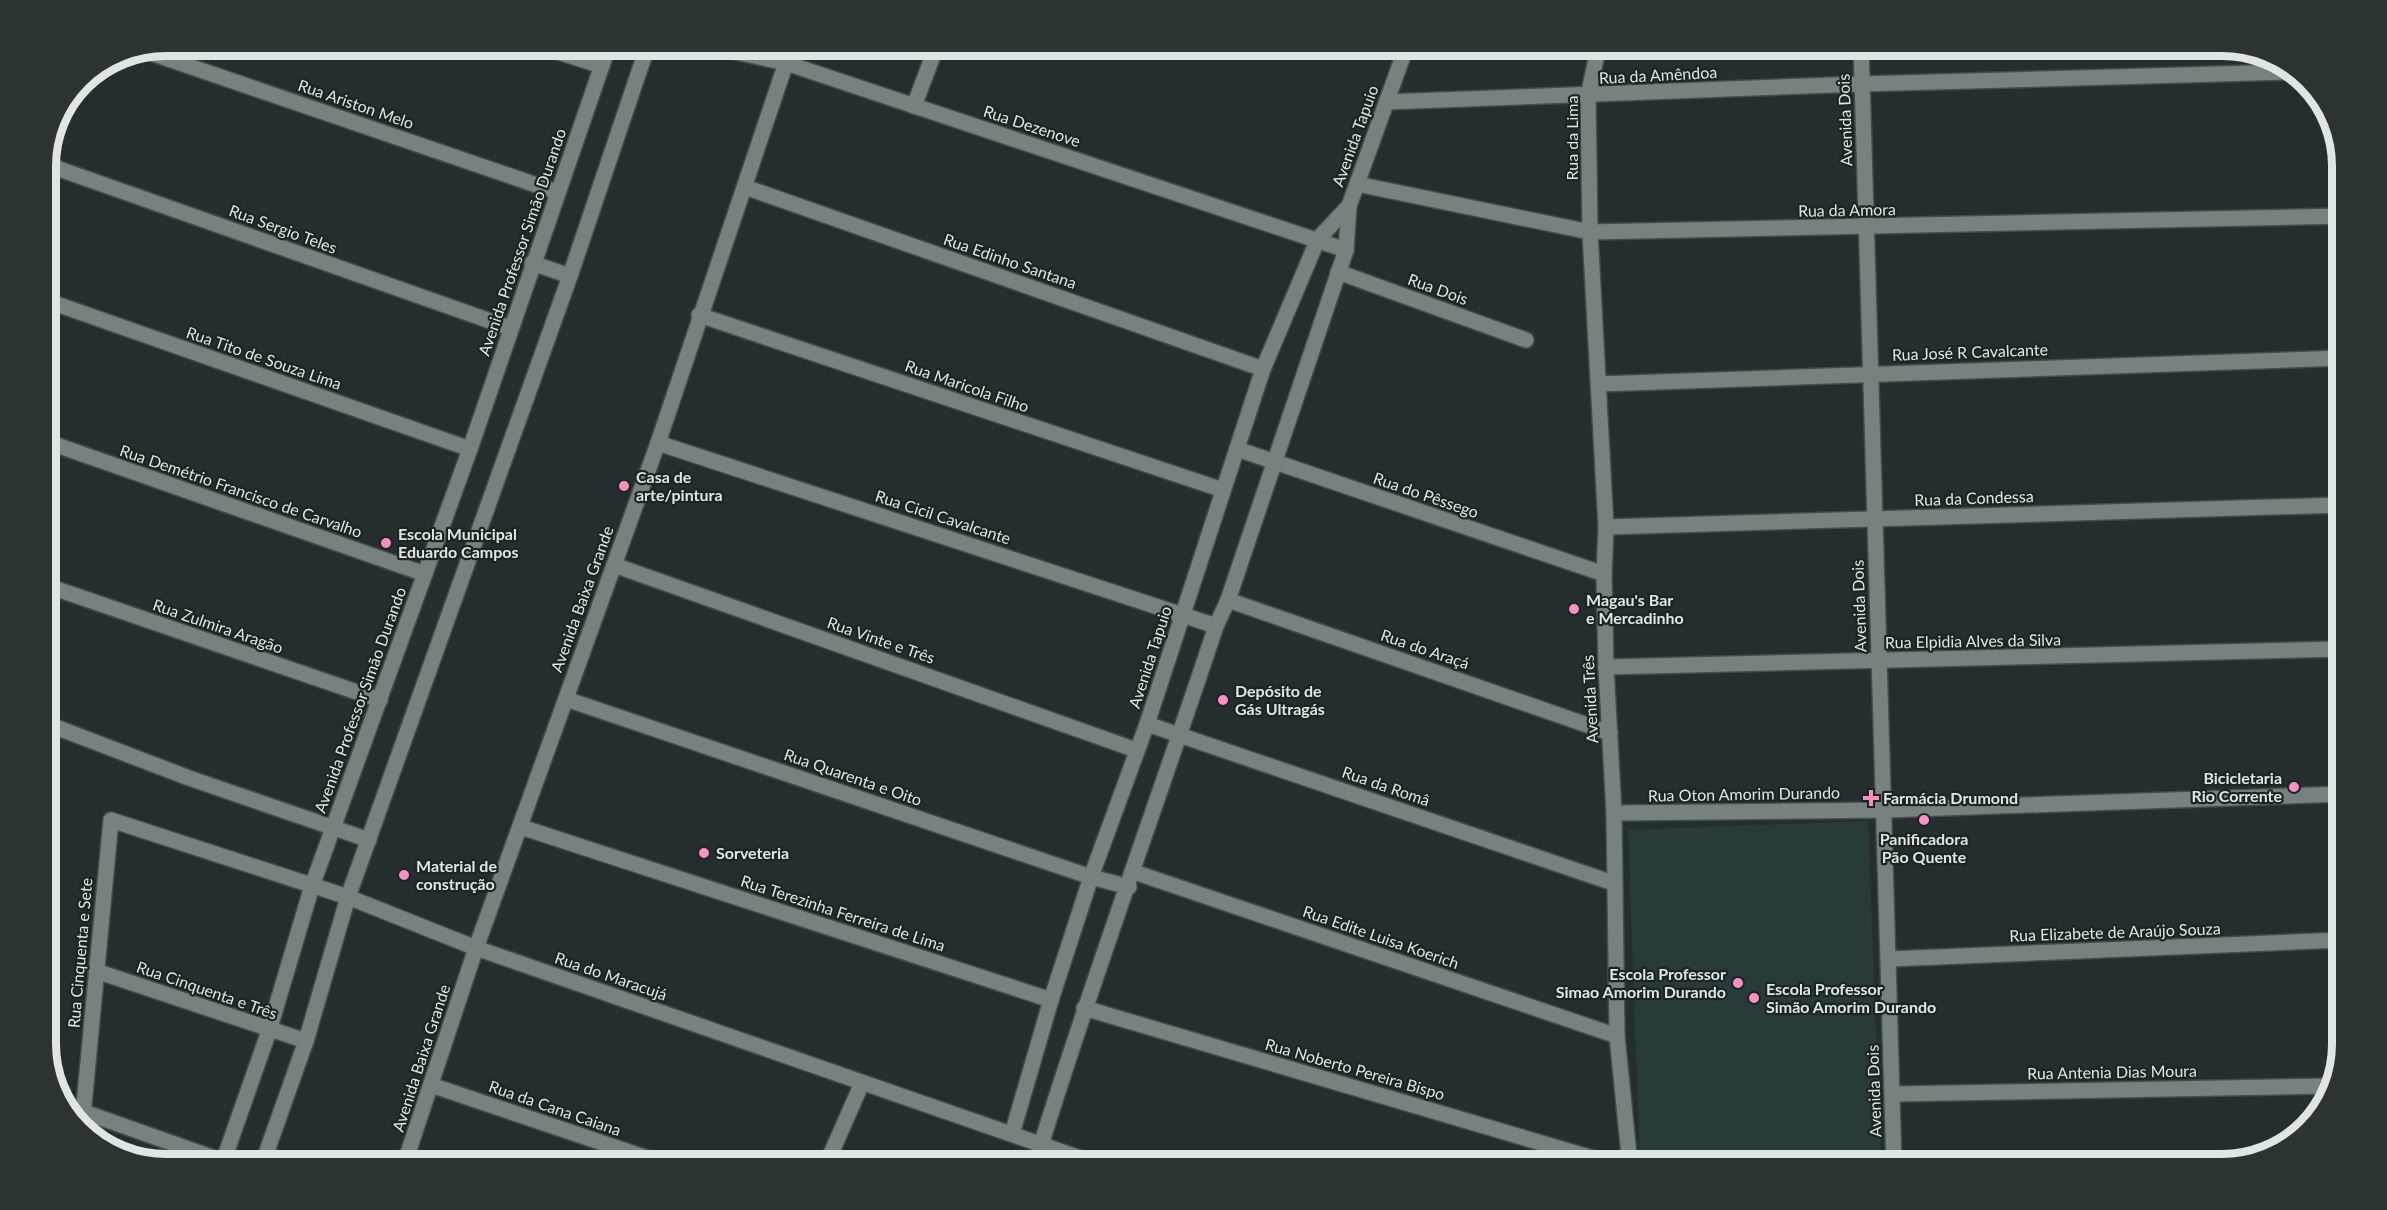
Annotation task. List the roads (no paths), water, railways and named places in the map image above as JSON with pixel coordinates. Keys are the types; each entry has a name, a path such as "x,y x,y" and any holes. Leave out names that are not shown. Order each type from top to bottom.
{"street":[{"name":"Rua Ariston Melo","path":"160,56 557,192"},
{"path":"571,56 602,66"},
{"name":"Avenida Professor Simão Durando","path":"230,1154 312,886 470,449 532,263 605,56"},
{"path":"266,1154 306,1041 348,897 570,276 644,56"},
{"name":"Rua Dezenove","path":"754,56 786,63 1346,250"},
{"name":"Avenida Baixa Grande","path":"408,1154 476,948 658,443 699,315 788,56"},
{"path":"914,106 933,56"},
{"name":"Avenida Tapuio","path":"1041,1145 1084,1008 1129,887 1216,626 1228,600 1346,250 1349,206 1403,56"},
{"name":"Rua da Lima","path":"1590,232 1588,96 1597,56"},
{"name":"Avenida Dois","path":"1861,56 1860,84 1868,228 1873,519 1886,810 1894,1154"},
{"name":"Rua da Amêndoa","path":"1386,102 1860,84 2280,72"},
{"name":"Rua Sergio Teles","path":"56,168 510,328"},
{"name":"Rua da Amora","path":"1357,184 1590,232 1868,228 2331,216"},
{"name":"Rua Edinho Santana","path":"745,187 1263,369"},
{"name":"Avenida Tapuio","path":"1012,1134 1050,1000 1091,877 1147,724 1263,369 1318,239 1349,206"},
{"name":"Avenida Três","path":"1590,232 1606,527 1604,574 1606,667 1614,813 1613,883 1617,1036 1629,1154"},
{"path":"532,263 570,276"},
{"name":"Rua Dois","path":"1338,272 1526,339"},
{"name":"Rua Tito de Souza Lima","path":"56,304 470,449"},
{"name":"Rua Maricola Filho","path":"699,315 1223,490"},
{"name":"Rua José R Cavalcante","path":"1599,384 2331,358"},
{"name":"Rua Cicil Cavalcante","path":"658,443 1216,626"},
{"name":"Rua Demétrio Francisco de Carvalho","path":"56,445 424,574"},
{"name":"Rua do Pêssego","path":"1237,449 1604,574"},
{"name":"Rua da Condessa","path":"1606,527 2331,505"},
{"name":"Rua Vinte e Três","path":"614,565 1136,750"},
{"name":"Rua Zulmira Aragão","path":"56,589 380,700"},
{"name":"Rua do Araçá","path":"1228,600 1610,733"},
{"name":"Rua Elpidia Alves da Silva","path":"1606,667 2332,649"},
{"name":"Rua Quarenta e Oito","path":"566,699 1091,877 1129,887"},
{"name":"Rua da Româ","path":"1147,724 1613,883"},
{"path":"56,727 189,778 369,840"},
{"name":"Rua Oton Amorim Durando","path":"1614,813 1886,810 2332,794"},
{"name":"Rua do Maracujá","path":"111,820 348,897 476,948 1068,1154"},
{"name":"Rua Cinquenta e Sete","path":"83,1117 111,820"},
{"name":"Rua Terezinha Ferreira de Lima","path":"521,827 1050,1000"},
{"name":"Rua Edite Luisa Koerich","path":"1134,872 1617,1036"},
{"name":"Rua Elizabete de Araújo Souza","path":"1888,959 2332,940"},
{"name":"Rua Cinquenta e Três","path":"96,971 269,1031 306,1041"},
{"name":"Rua Noberto Pereira Bispo","path":"1084,1008 1579,1154"},
{"path":"831,1154 861,1083"},
{"name":"Rua da Cana Caiana","path":"431,1085 635,1154"},
{"name":"Rua Antenia Dias Moura","path":"1892,1094 2323,1086"},
{"path":"86,1120 195,1154"},
{"path":"1041,1145 1041,1154"}],"place":[{"name":"Casa de arte/pintura","path":"624,486"},
{"name":"Escola Municipal Eduardo Campos","path":"386,543"},
{"name":"Magau's Bar e Mercadinho","path":"1574,609"},
{"name":"Depósito de Gás Ultragás","path":"1223,700"},
{"name":"Bicicletaria Rio Corrente","path":"2294,787"},
{"name":"Farmácia Drumond","path":"1871,798"},
{"name":"Panificadora Pão Quente","path":"1924,820"},
{"name":"Sorveteria","path":"704,853"},
{"name":"Material de construção","path":"404,875"},
{"name":"Escola Professor Simao Amorim Durando","path":"1738,983"},
{"name":"Escola Professor Simão Amorim Durando","path":"1754,998"}]}
